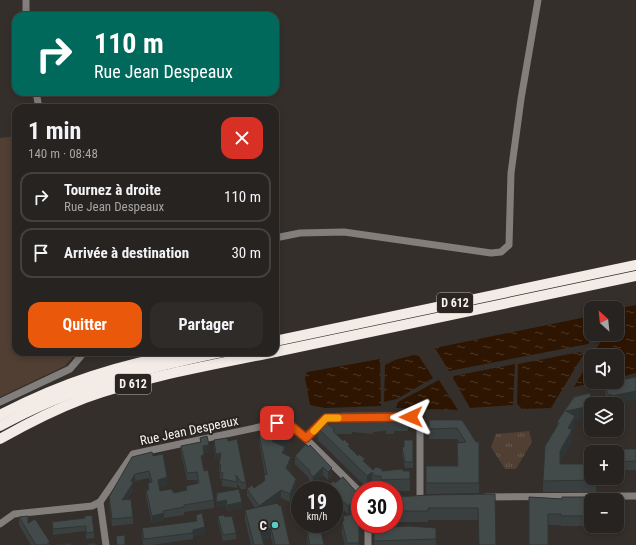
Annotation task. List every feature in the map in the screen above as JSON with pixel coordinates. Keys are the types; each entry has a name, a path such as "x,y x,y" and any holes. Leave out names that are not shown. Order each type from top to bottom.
{"highway":[{"name":"D 612","path":"279,340 636,265"},
{"name":"D 612","path":"279,351 636,276"},
{"path":"0,415 54,389 94,374 130,364 169,356"},
{"name":"D 612","path":"0,426 48,401 97,383 154,367 204,356"},
{"name":"D 612","path":"0,439 45,415 99,394 152,378 256,356"}],"street":[{"path":"26,0 26,12"},
{"path":"279,237 300,234 344,232 491,253 501,252 509,245 511,173 521,99 538,0"},
{"path":"0,402 70,369 80,356"},
{"path":"396,417 414,418 420,425 420,499"},
{"path":"306,438 326,418 334,418"},
{"name":"Rue Jean Despeaux","path":"100,502 133,454 283,422 289,424 306,438 351,483"},
{"path":"480,498 636,496"},
{"path":"0,524 14,514 92,506 100,502 106,545"},
{"path":"368,533 368,545"}],"green space":[{"path":"12,136 12,356 73,356 65,366 0,397 0,138"},
{"path":"529,431 532,442 516,469 505,469 491,447 496,434"}],"water":[{"path":"636,305 636,373 624,376 624,349 596,349 601,341 624,341 624,307"},
{"path":"584,317 584,341 590,341 588,344 449,371 435,348"},
{"path":"580,352 583,355 551,408 522,409 517,404 518,364"},
{"path":"414,355 419,356 433,378 397,399 384,402 385,365 395,360"},
{"path":"380,359 381,406 325,408 310,405 305,378 307,372"},
{"path":"515,364 513,405 470,408 453,378 454,376"},
{"path":"584,370 584,385 574,387"},
{"path":"439,380 458,410 396,408 398,402"}],"building":[{"path":"636,377 636,391 611,396 611,394 608,395 606,389 624,389 624,380"},
{"path":"590,393 591,397 584,397 584,407 566,411 575,416 568,428 572,430 560,451 560,464 584,464 584,480 543,481 545,446 559,423 557,422 574,397"},
{"path":"408,411 408,420 394,420 394,422 386,422 386,420 373,420 373,422 352,420 352,422 327,423 335,430 333,431 343,441 344,439 350,445 348,446 358,456 359,454 365,459 363,461 373,470 376,467 382,469 382,471 403,469 403,471 410,471 410,479 381,480 381,476 375,476 372,472 367,476 318,428 321,425 317,423 326,415 341,416 341,412"},
{"path":"429,420 462,420 476,442 479,442 479,483 426,483 426,466 458,466 457,443 466,442 457,428 429,429"},
{"path":"282,425 284,432 289,431 290,437 272,441 285,447 282,453 291,457 286,468 296,479 295,481 291,481 290,494 281,490 259,506 247,489 252,485 254,488 265,480 264,475 267,474 259,434 270,432 269,428"},
{"path":"207,436 209,445 203,446 204,455 201,456 204,471 208,470 214,500 184,505 184,507 163,511 164,513 152,516 146,490 149,490 148,483 152,482 149,471 135,474 131,481 133,483 122,500 131,499 133,517 112,519 109,497 132,457 152,452 153,456 163,454 167,477 158,480 160,491 171,489 174,493 187,490 186,486 199,483 197,472 187,473 181,446 201,442 200,438"},
{"path":"227,438 228,441 237,439 246,483 241,482 236,475 237,482 222,479 223,473 220,472 221,465 219,465 221,453 216,454 214,440"},
{"path":"404,440 413,440 413,462 405,462 402,447 404,447"},
{"path":"306,444 308,447 310,445 332,468 328,472 323,467 313,477 309,472 310,471 295,456"},
{"path":"624,449 636,449 636,461 624,462"},
{"path":"343,477 351,486 351,503 348,506 343,501 343,481 338,481"},
{"path":"239,489 242,502 227,505 226,500 216,502 217,493"},
{"path":"495,494 496,545 479,545 478,508 428,508 428,511 403,511 403,496"},
{"path":"529,497 562,499 562,497 584,497 584,516 561,516 561,514 548,514 548,545 529,545"},
{"path":"278,503 279,506 281,505 290,545 275,545 271,528 260,530 264,545 254,545 245,510"},
{"path":"202,513 205,527 193,530 193,533 144,539 142,528 197,521 196,515"},
{"path":"351,514 351,533 359,533 359,543 347,543 343,525 343,516"},
{"path":"92,515 94,532 86,533 86,526 53,529 52,522 85,518 84,516"},
{"path":"224,515 225,517 232,516 236,533 223,535 218,516"},
{"path":"28,516 28,523 35,519 50,542 46,545 36,545 19,517"},
{"path":"403,526 436,528 436,539 374,541 374,533 403,533"},
{"path":"308,533 321,533 324,545 310,545"},
{"path":"125,535 125,545 117,545 116,536"},
{"path":"71,543 71,545 55,545"},
{"path":"95,543 96,545 87,544"}],"slow traffic":[{"path":"314,431 326,418 338,418"}],"place":[{"name":"C","path":"275,525"}],"route":[{"path":"277,423 283,422 289,424 306,438 326,418 411,417"}]}
